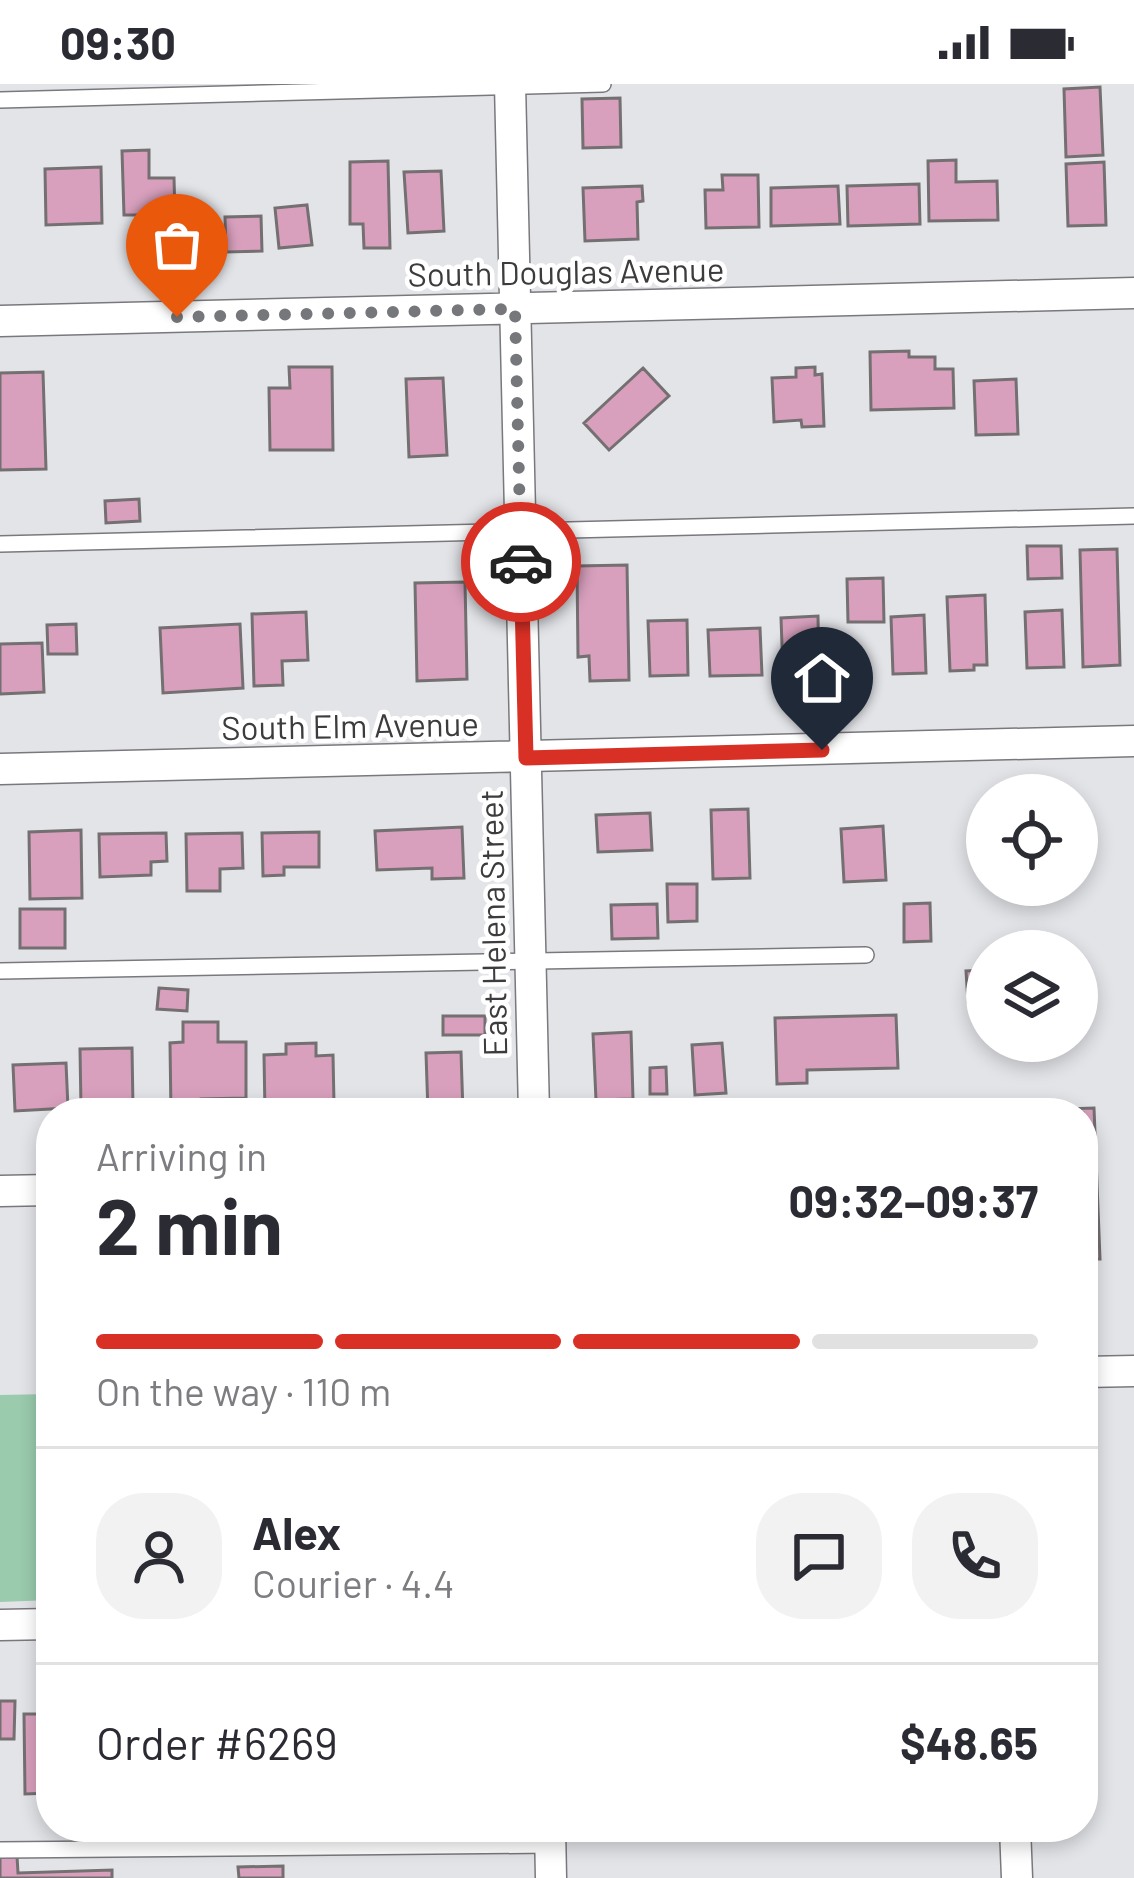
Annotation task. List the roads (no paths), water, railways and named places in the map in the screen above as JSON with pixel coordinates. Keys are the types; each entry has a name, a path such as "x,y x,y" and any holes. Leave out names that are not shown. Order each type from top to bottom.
{"street":[{"name":"East Helena Street","path":"510,85 534,1098"},
{"name":"South Douglas Avenue","path":"0,321 1134,293"},
{"name":"South Elm Avenue","path":"0,770 1134,741"},
{"path":"0,1191 36,1190"},
{"path":"1098,1372 1134,1371"},
{"path":"0,1625 36,1624"},
{"path":"550,1842 551,1878"},
{"path":"1016,1842 1016,1878"}],"lane":[{"path":"0,100 603,84"},
{"path":"0,544 1134,516"},
{"path":"0,971 866,956"},
{"path":"0,1850 314,1842"}]}
